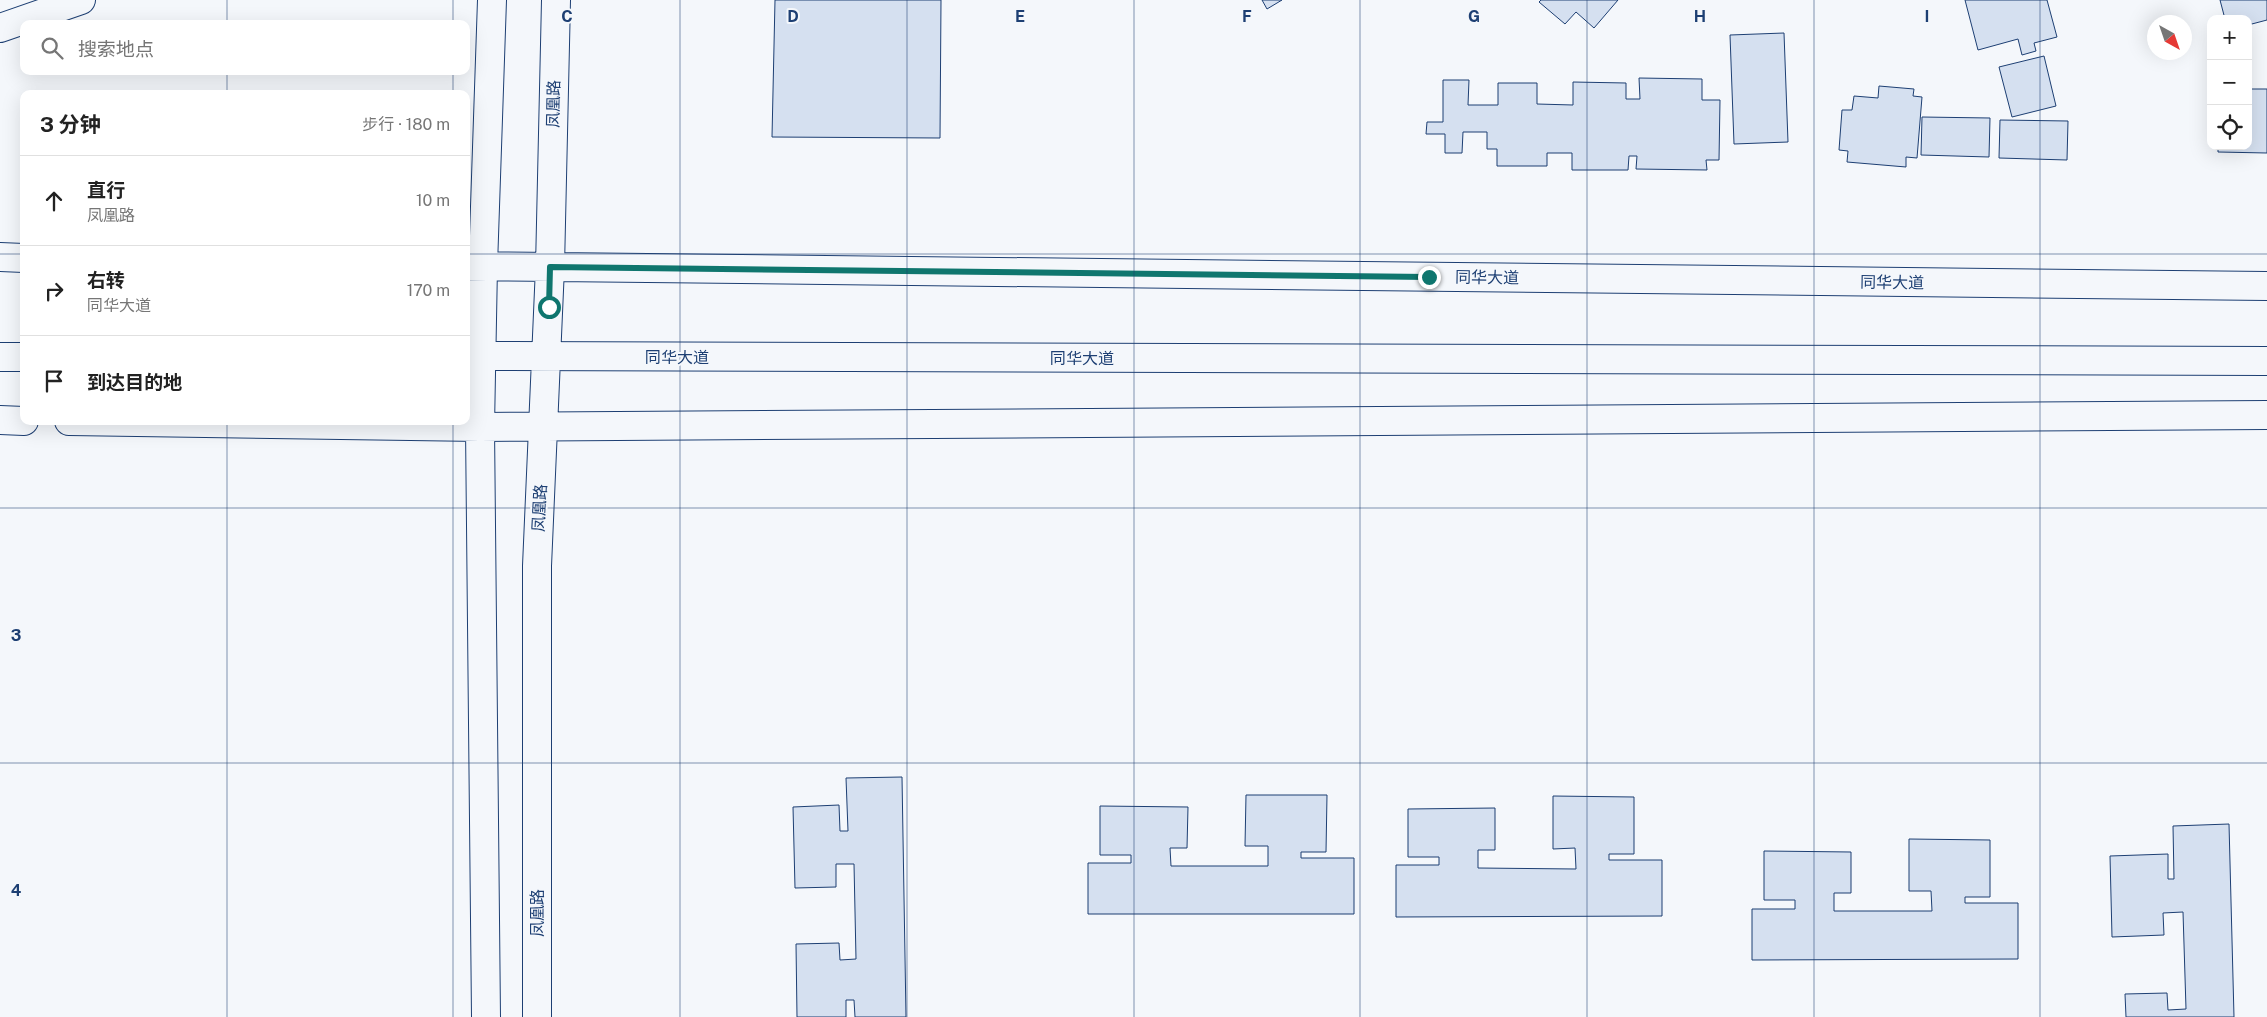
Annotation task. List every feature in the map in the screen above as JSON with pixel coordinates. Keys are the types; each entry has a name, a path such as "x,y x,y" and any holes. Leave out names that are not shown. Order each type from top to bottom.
{"street":[{"path":"23,20 81,0"},
{"path":"486,1017 480,427 474,356 475,266 492,0"},
{"name":"凤凰路","path":"538,1017 537,566 550,267 556,0"},
{"path":"0,28 20,21"},
{"path":"0,257 20,258"},
{"name":"同华大道","path":"475,266 2267,286"},
{"name":"同华大道","path":"474,356 2267,361"},
{"path":"0,357 20,357"},
{"path":"343,425 480,427 2267,416"},
{"path":"0,420 20,421"}],"building":[{"path":"775,0 941,0 940,138 772,137"},
{"path":"1262,0 1282,0 1267,9"},
{"path":"1541,0 1618,0 1594,28 1576,12 1565,24 1539,2"},
{"path":"1965,0 2047,0 2057,37 2034,43 2036,51 2022,55 2018,39 1978,50"},
{"path":"2220,0 2267,0 2267,20 2252,24 2252,15 2224,15"},
{"path":"1784,33 1788,142 1734,144 1730,35"},
{"path":"2044,56 2056,106 2012,117 1999,67"},
{"path":"1639,78 1702,79 1702,100 1720,100 1719,160 1706,160 1707,170 1636,169 1637,156 1629,156 1628,170 1572,170 1572,153 1547,153 1547,166 1497,166 1497,149 1487,149 1487,132 1463,132 1462,153 1445,153 1445,134 1426,134 1427,122 1443,122 1443,80 1469,80 1468,105 1498,105 1498,83 1537,83 1537,104 1573,105 1573,82 1626,83 1626,99 1640,99"},
{"path":"1879,86 1914,89 1913,96 1922,97 1917,158 1906,157 1906,167 1847,162 1848,151 1839,150 1842,110 1852,110 1854,96 1878,98"},
{"path":"2252,89 2267,89 2267,153 2218,152 2218,150 2252,150"},
{"path":"1922,117 1990,118 1989,157 1921,155"},
{"path":"2000,120 2068,121 2067,160 1999,158"},
{"path":"902,777 906,1017 855,1017 854,1000 846,1000 846,1017 797,1017 796,944 839,943 840,960 856,959 854,864 836,864 836,887 795,888 793,807 839,805 840,831 848,831 846,778"},
{"path":"1246,795 1327,795 1326,852 1301,852 1301,858 1354,858 1354,914 1088,914 1088,863 1131,863 1131,855 1100,855 1100,806 1188,807 1187,848 1170,848 1171,866 1268,866 1268,846 1245,846"},
{"path":"1553,796 1634,797 1634,854 1609,854 1609,860 1662,860 1662,916 1396,917 1396,865 1439,865 1439,857 1408,857 1408,809 1495,808 1495,850 1478,850 1478,868 1576,869 1575,848 1553,849"},
{"path":"2229,824 2234,1017 2126,1017 2125,994 2167,993 2168,1010 2186,1009 2183,912 2163,913 2164,935 2112,937 2110,856 2168,854 2168,879 2174,879 2173,826"},
{"path":"1909,839 1990,840 1990,897 1965,897 1965,903 2018,903 2018,959 1752,960 1752,909 1795,909 1795,900 1764,900 1764,851 1851,852 1851,893 1834,893 1834,911 1932,911 1931,891 1909,891"}],"route":[{"path":"549,307 550,267 1429,277"}]}
